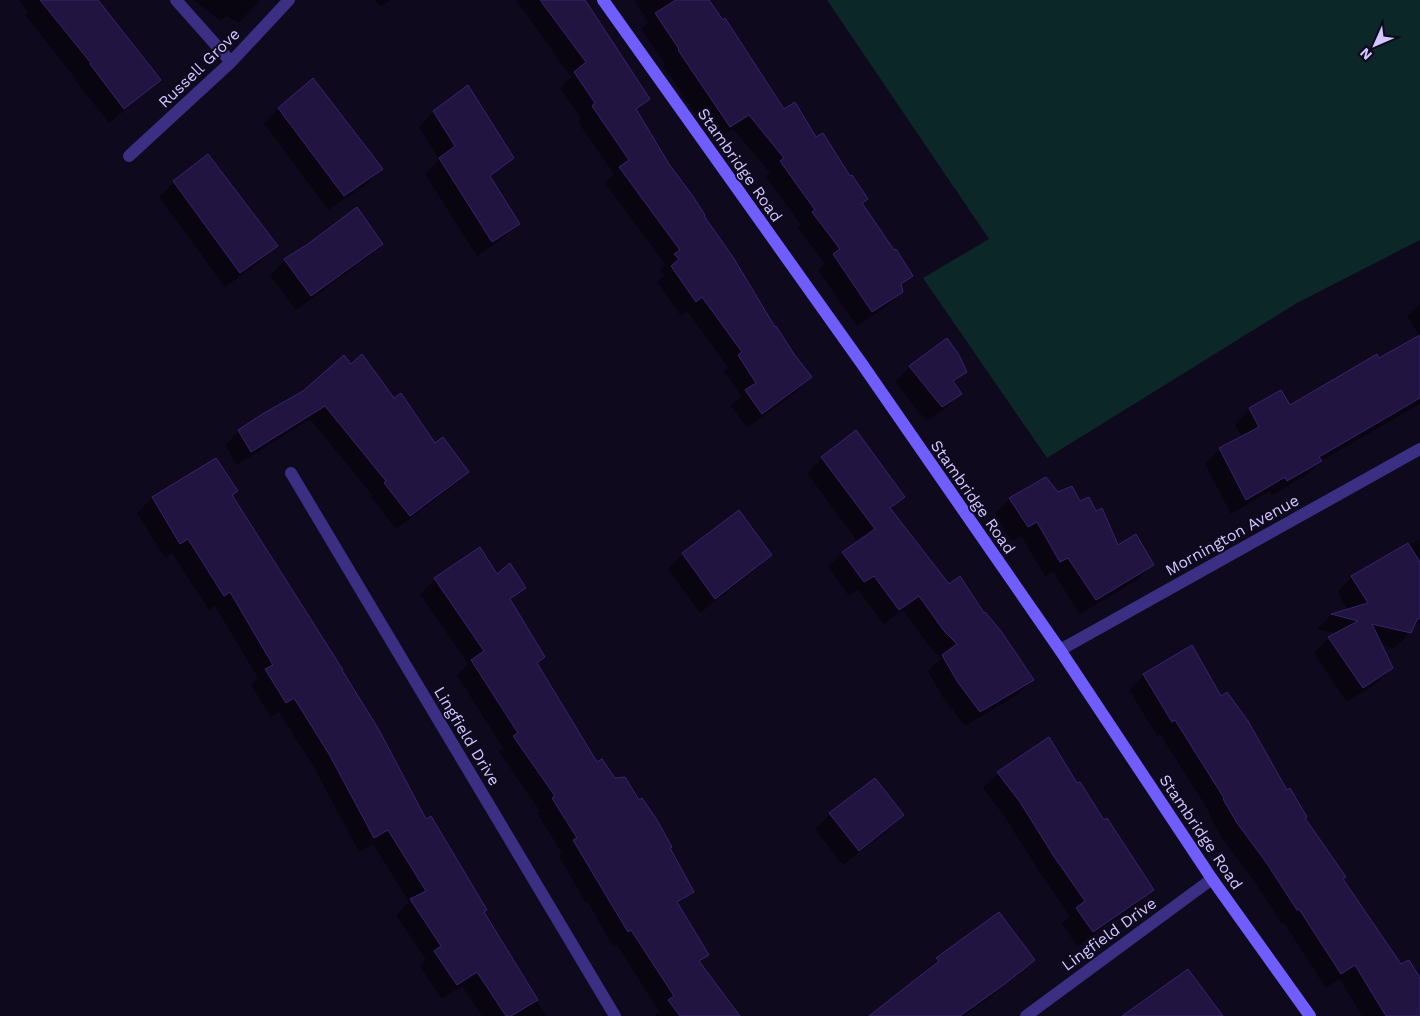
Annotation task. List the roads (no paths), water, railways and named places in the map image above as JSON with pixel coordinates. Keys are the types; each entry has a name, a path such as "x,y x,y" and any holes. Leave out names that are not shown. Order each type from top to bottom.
{"street":[{"path":"176,0 231,62"},
{"name":"Russell Grove","path":"129,156 231,62 289,0"},
{"name":"Stambridge Road","path":"604,0 862,364 1060,650 1212,879 1310,1016"},
{"name":"Mornington Avenue","path":"1060,650 1420,449"},
{"name":"Lingfield Drive","path":"292,474 615,1016"},
{"name":"Lingfield Drive","path":"1026,1016 1212,879"}]}
